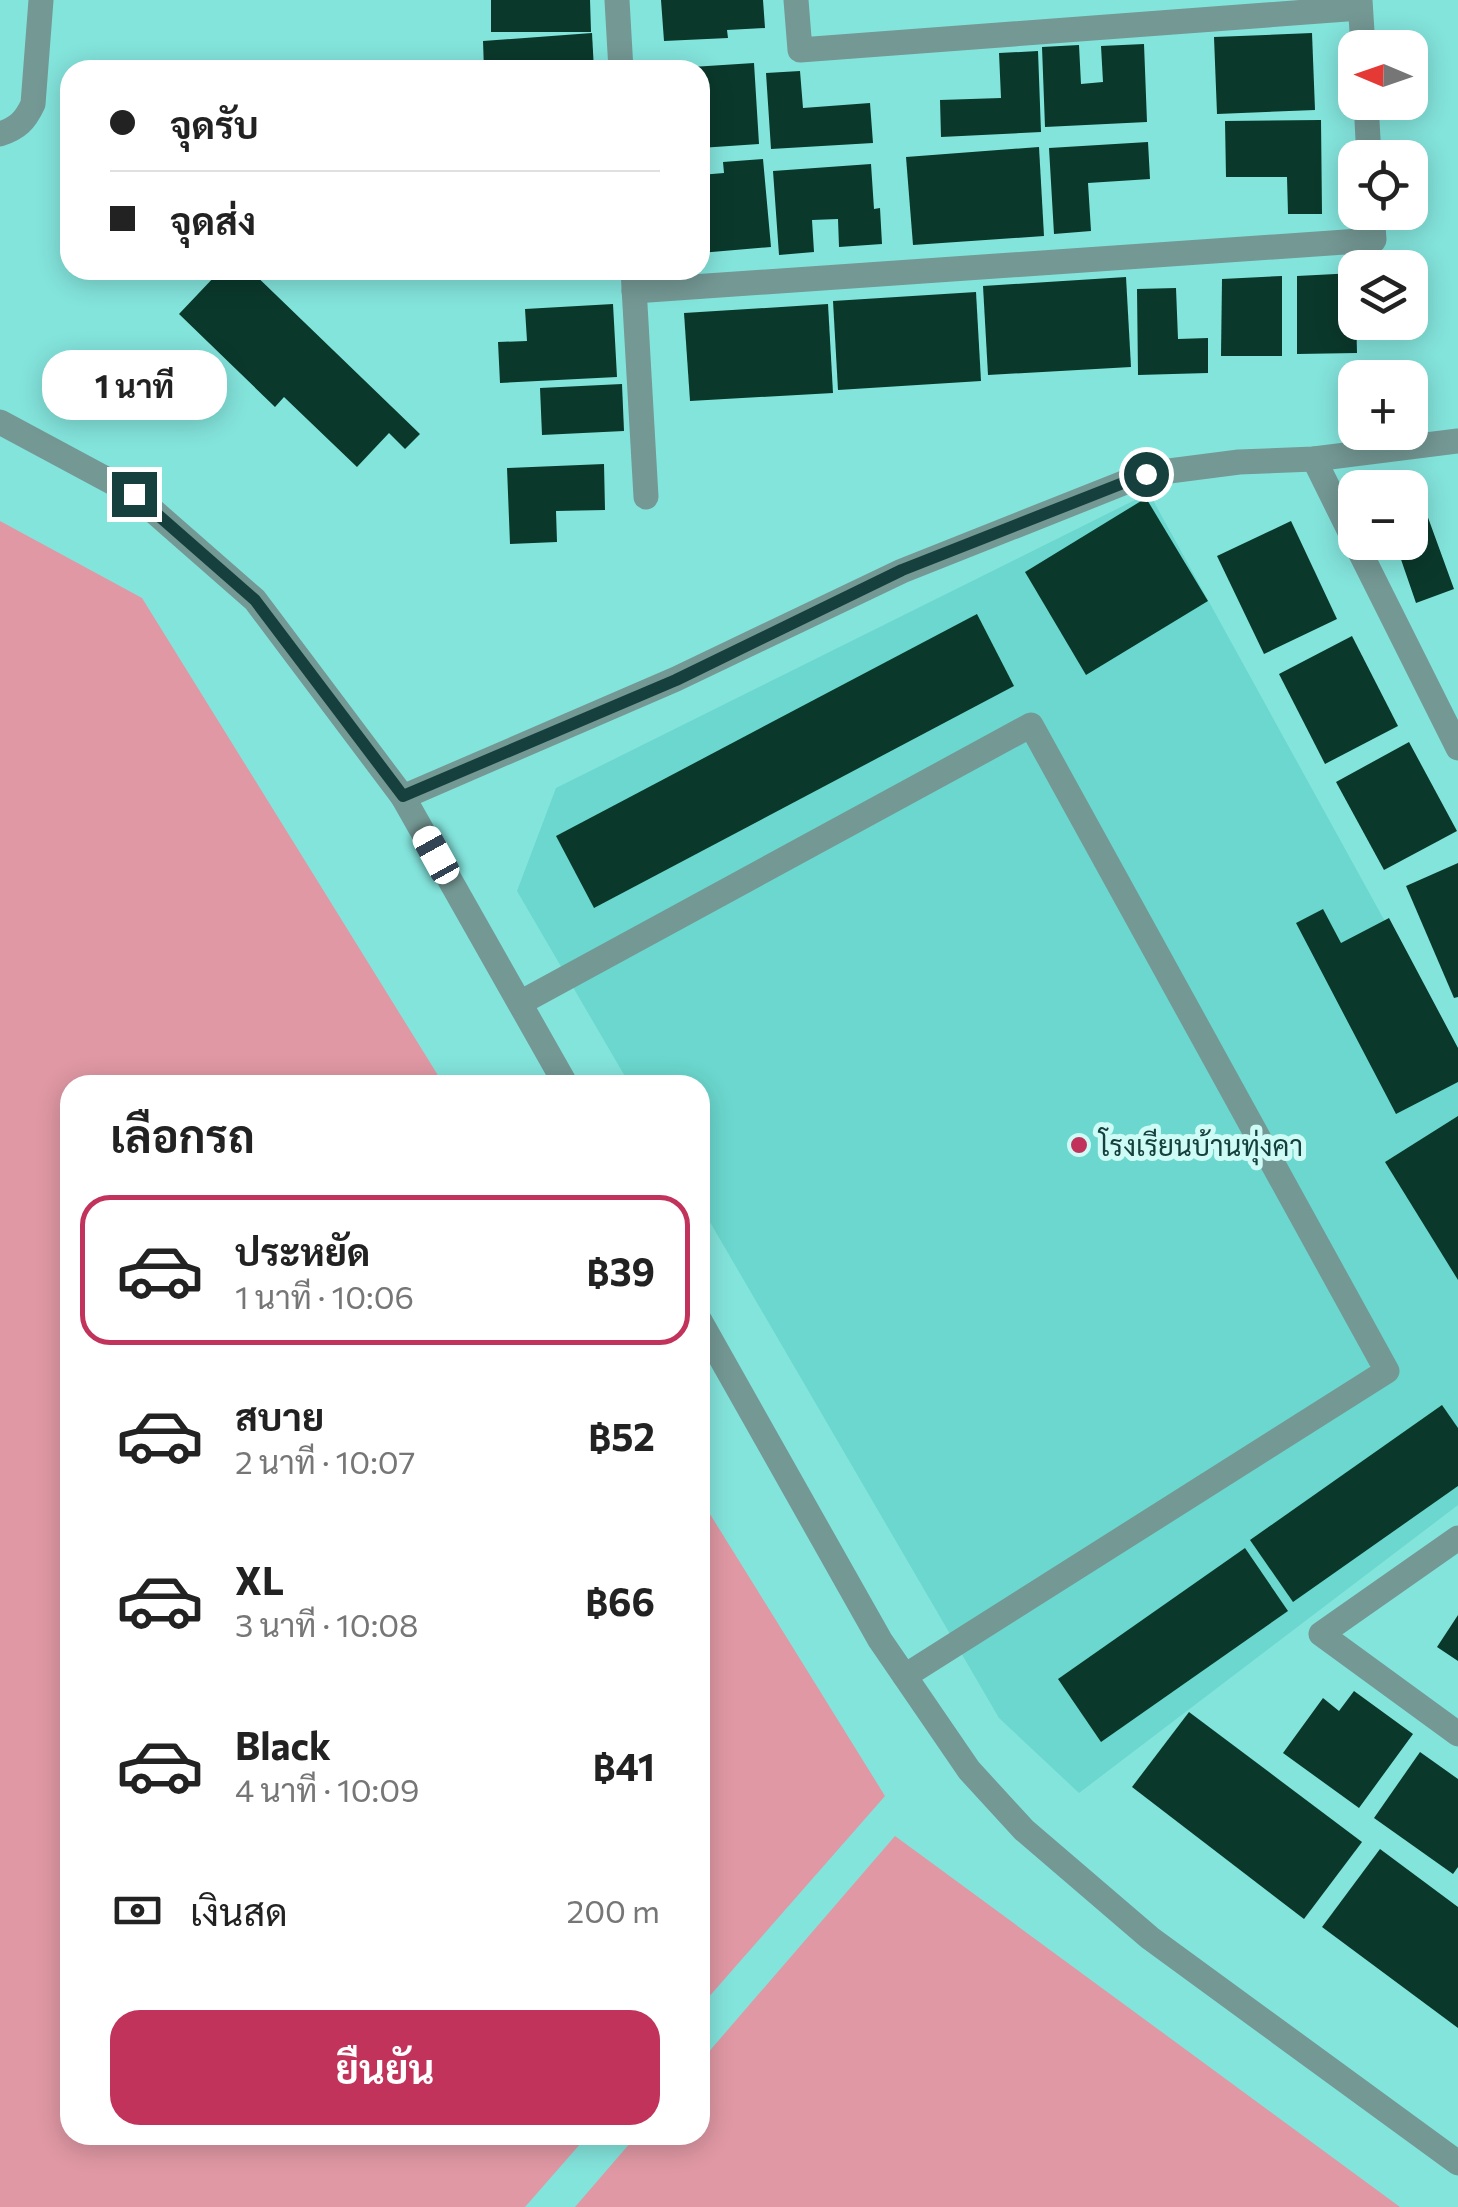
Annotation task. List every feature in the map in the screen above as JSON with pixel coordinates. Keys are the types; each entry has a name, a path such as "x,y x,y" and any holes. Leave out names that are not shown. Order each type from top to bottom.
{"street":[{"path":"0,134 26,119 33,104 42,0"},
{"path":"616,0 620,60"},
{"path":"796,0 800,50 1360,4 1362,30"},
{"path":"710,276 1374,240 1373,230"},
{"path":"633,280 646,496"},
{"path":"0,422 134,494 255,600 403,796 560,1075"},
{"path":"403,796 676,680 902,570 1146,474 1458,441"},
{"path":"1314,459 1338,508"},
{"path":"1364,560 1458,748"},
{"path":"520,1002 1030,725 1387,1371 905,1676"},
{"path":"710,1339 880,1640 969,1770 1024,1830 1150,1938 1458,2163"},
{"path":"1458,1538 1321,1634 1458,1734"}],"shaded area":[{"name":"โรงเรียนบ้านทุ่งคา","path":"1149,493 1458,1054 1458,1505 1079,1793 999,1718 710,1222 710,1075 624,1075 517,891 556,788"},
{"path":"0,521 142,598 438,1075 60,1075 60,2145 579,2145 525,2207 0,2207"},
{"path":"710,1514 885,1796 710,1996"},
{"path":"895,1836 1400,2207 575,2207 628,2145 710,2145 710,2050"}],"building":[{"path":"491,0 590,0 591,32 491,32"},
{"path":"661,0 763,0 765,28 727,30 728,38 664,41"},
{"path":"592,33 593,60 484,60 483,41"},
{"path":"1312,33 1315,110 1217,114 1214,37"},
{"path":"1144,44 1147,122 1045,127 1042,47 1079,45 1081,84 1103,82 1101,46"},
{"path":"1038,51 1041,132 941,137 940,100 1001,98 999,53"},
{"path":"754,63 759,144 710,147 710,66"},
{"path":"800,71 803,108 870,103 873,143 771,149 766,73"},
{"path":"1321,120 1322,214 1288,214 1287,177 1226,177 1225,121"},
{"path":"1148,142 1150,179 1088,183 1091,231 1054,234 1049,148"},
{"path":"1039,147 1044,236 913,245 906,157"},
{"path":"763,159 771,247 710,252 710,174 724,173 723,162"},
{"path":"871,164 874,209 880,208 882,244 839,247 838,219 812,220 814,252 779,255 773,171"},
{"path":"1338,274 1338,340 1357,340 1357,353 1297,354 1297,276"},
{"path":"1282,276 1282,356 1221,356 1222,279"},
{"path":"1126,277 1131,367 988,375 983,286"},
{"path":"211,280 260,280 420,434 405,449 389,433 357,467 284,397 275,407 179,314"},
{"path":"1176,288 1178,339 1208,338 1208,373 1138,375 1137,289"},
{"path":"976,292 981,381 838,390 833,301"},
{"path":"613,304 617,377 500,383 498,342 527,341 525,309"},
{"path":"828,304 833,393 690,401 684,313"},
{"path":"622,384 624,431 542,435 540,388"},
{"path":"604,464 605,510 556,511 557,542 510,544 507,468"},
{"path":"1146,498 1208,601 1086,675 1025,572"},
{"path":"1428,518 1454,589 1416,603 1401,560 1428,560"},
{"path":"1291,521 1337,619 1264,654 1217,556"},
{"path":"977,614 1014,686 594,908 556,836"},
{"path":"1352,636 1398,726 1325,764 1279,674"},
{"path":"1409,742 1457,831 1384,870 1336,782"},
{"path":"1458,863 1458,997 1454,998 1406,886"},
{"path":"1323,909 1341,943 1389,918 1458,1048 1458,1082 1396,1114 1296,923"},
{"path":"1458,1116 1458,1280 1385,1162"},
{"path":"1442,1405 1458,1428 1458,1486 1293,1602 1250,1540"},
{"path":"1245,1548 1288,1611 1101,1742 1058,1679"},
{"path":"1458,1615 1458,1661 1437,1647"},
{"path":"1354,1691 1413,1734 1359,1808 1283,1753 1323,1698 1339,1711"},
{"path":"1189,1712 1362,1842 1304,1919 1132,1787"},
{"path":"1420,1752 1458,1779 1458,1867 1453,1874 1374,1818"},
{"path":"1380,1849 1458,1907 1458,2028 1322,1927"}],"place":[{"name":"โรงเรียนบ้านทุ่งคา","path":"1079,1145"}],"route":[{"path":"134,494 255,600 403,796 676,680 902,570 1146,474"}]}
